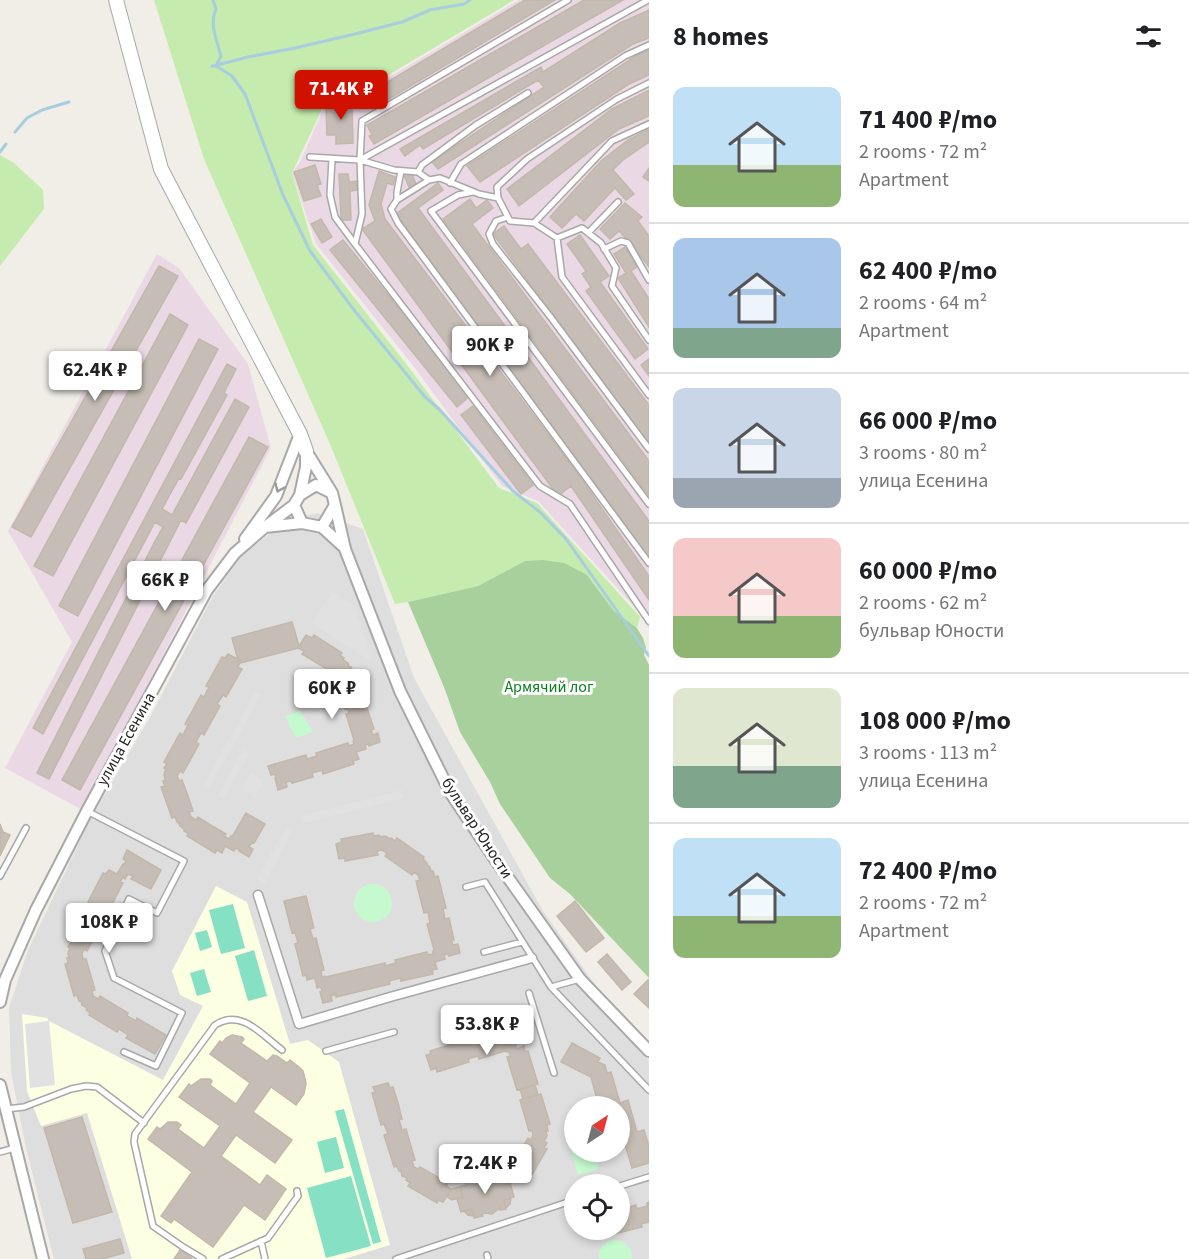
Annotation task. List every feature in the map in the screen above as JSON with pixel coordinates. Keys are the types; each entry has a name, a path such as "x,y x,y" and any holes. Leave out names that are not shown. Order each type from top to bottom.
{"street":[{"path":"116,0 161,170 300,434 306,451 332,493 335,505 322,527"},
{"path":"235,553 276,496 300,434"},
{"path":"302,523 294,505 300,495 306,467 306,451"},
{"path":"300,495 316,485 332,493"},
{"name":"улица Есенина","path":"0,1002 3,979 36,910 207,590 235,553 294,505"},
{"name":"бульвар Юности","path":"335,505 345,549 400,691 450,792 580,980 649,1051"},
{"path":"265,527 302,523 322,527 345,549"},
{"path":"258,895 298,1024 532,958"},
{"path":"0,1085 43,1259"}],"lane":[{"path":"355,244 362,214 360,160 362,121 568,0"},
{"path":"360,160 648,0"},
{"path":"450,183 461,164 625,56 649,45"},
{"path":"649,83 617,99 527,159 497,187 498,198 510,222 534,223 557,238 562,277 649,395"},
{"path":"418,172 422,165 476,125 528,93"},
{"path":"534,223 612,141 649,124"},
{"path":"310,157 360,160 394,170 418,172 429,180"},
{"path":"332,159 330,195 335,217 540,486 570,504 649,621"},
{"path":"397,200 401,171"},
{"path":"498,198 474,192 440,178 429,180 397,200 391,209 398,223 649,563"},
{"path":"474,192 458,195 430,211 649,504"},
{"path":"588,233 618,202"},
{"path":"508,217 496,221 489,234 493,244 649,449"},
{"path":"557,238 582,228 601,243 616,268 612,286 649,340"},
{"path":"604,249 621,241 628,243 649,280"},
{"path":"87,811 184,861 157,913 129,899 105,951 114,978 182,1013 156,1066 124,1052"},
{"path":"0,876 26,828"},
{"path":"466,888 485,882 551,987 649,1090"},
{"path":"484,952 522,942"},
{"path":"551,987 580,980"},
{"path":"529,993 554,1073"},
{"path":"203,1259 153,1226 134,1142 135,1134 215,1025 222,1020 244,1021 282,1050"},
{"path":"326,1051 394,1032"},
{"path":"6,1109 24,1107 71,1089 86,1086 97,1087 144,1123"},
{"path":"0,1152 15,1148"},
{"path":"630,1183 649,1177"},
{"path":"222,1259 267,1238 298,1196 297,1191"},
{"path":"396,1259 564,1203"},
{"path":"261,1241 265,1259"},
{"path":"420,1252 422,1259"}],"shaded area":[{"path":"519,0 649,0 649,629 639,612 538,501 502,486 411,363 316,244 292,173 300,162 324,107 334,97 361,94"},
{"path":"157,254 179,268 248,364 271,448 82,810 5,768 72,642 8,531"},
{"path":"318,513 363,529 414,678 543,911 649,1061 649,1259 54,1259 26,1148 11,1072 9,1008 28,950 90,820 150,717 213,596 243,554 289,519"},
{"path":"332,592 355,606 371,661 312,624"},
{"path":"255,692 261,695 209,789 203,786"},
{"path":"243,750 249,754 224,799 218,795"},
{"path":"251,773 264,781 255,797 242,790"},
{"path":"402,790 404,798 302,824 300,816"},
{"path":"287,825 294,829 265,883 257,879"},
{"path":"216,886 247,902 290,1044 308,1040 339,1062 390,1245 344,1259 132,1259 87,1113 41,1126 27,1091 22,1014 47,1018 163,1080 203,1006 180,995 172,971"},
{"path":"49,1021 55,1085 30,1088 25,1024"}],"green space":[{"path":"154,0 514,0 360,92 334,95 323,107 292,173 313,245 499,488 537,503 640,617 637,628 614,611 587,575 525,561 478,586 395,604 330,444 204,159"},
{"path":"0,155 14,163 43,190 44,209 0,266"},
{"name":"Армячий лог","path":"543,560 564,563 587,575 614,611 637,628 646,648 644,655 649,665 649,978 570,894 550,878 500,804 490,782 460,732 444,687 408,602 478,586 525,561"},
{"path":"300,711 313,732 296,738 285,716"},
{"path":"373,884 380,885 386,890 391,896 391,910 386,916 380,921 373,922 366,921 360,916 355,910 354,903 355,896 360,890 366,885"},
{"path":"233,904 245,948 221,954 209,910"},
{"path":"207,930 212,947 200,951 195,933"},
{"path":"254,950 267,996 248,1001 235,956"},
{"path":"204,969 211,992 197,996 190,973"},
{"path":"344,1109 381,1242 373,1244 335,1111"},
{"path":"336,1137 344,1168 325,1173 317,1142"},
{"path":"574,1162 597,1162 599,1169 578,1174"},
{"path":"351,1176 371,1246 326,1258 307,1188"},
{"path":"614,1240 628,1245 632,1259 599,1259 602,1246"}],"building":[{"path":"525,0 555,0 372,109 364,96"},
{"path":"584,0 623,0 374,144 369,136 372,135 367,125"},
{"path":"649,10 649,38 633,44 438,169 432,162 544,87 538,80 423,149 420,145 405,156 400,149 541,67 543,72 620,23"},
{"path":"649,50 649,75 629,84 480,182 467,166 639,54"},
{"path":"649,90 649,116 619,129 519,206 507,189 612,109"},
{"path":"354,98 353,143 336,144 336,135 327,135 326,108 336,108 336,99"},
{"path":"649,129 649,142 613,170 634,194 626,200 615,188 584,221 576,214 562,228 550,217 601,161 628,140"},
{"path":"315,165 321,184 317,185 321,196 304,201 294,172"},
{"path":"649,168 649,181 643,177"},
{"path":"379,171 395,177 393,185 387,183 381,204 385,219 575,470 649,576 649,600 571,486 558,496 362,229 375,221 369,205"},
{"path":"411,172 416,184 409,187 404,175"},
{"path":"339,174 348,174 349,182 357,181 357,190 350,191 351,220 341,220"},
{"path":"438,183 443,190 418,208 649,521 649,557 396,214"},
{"path":"470,199 476,208 487,200 493,208 472,224 649,461 649,496 443,219"},
{"path":"625,203 642,217 638,221 649,236 649,267 619,231 610,239 600,229"},
{"path":"321,219 332,237 322,243 311,224"},
{"path":"504,226 521,249 528,244 649,405 649,443 493,234"},
{"path":"580,235 609,276 600,282 648,349 635,359 586,291 591,287 582,274 586,271 567,244"},
{"path":"343,240 470,396 457,407 330,250"},
{"path":"625,247 637,267 631,271 649,299 649,327 618,278 626,273 614,254"},
{"path":"159,266 178,276 31,537 12,527"},
{"path":"170,314 188,325 53,576 34,566"},
{"path":"199,339 218,349 78,616 59,606"},
{"path":"649,359 649,376 641,365"},
{"path":"227,364 236,369 224,393 227,395 162,509 172,515 235,399 249,407 186,523 181,520 49,779 37,773 163,527 155,522 43,734 33,728"},
{"path":"473,406 533,485 521,494 461,415"},
{"path":"249,437 268,447 80,790 62,780"},
{"path":"292,622 298,648 240,663 232,638"},
{"path":"306,635 312,638 314,635 342,653 340,655 344,658 343,660 348,663 353,672 356,671 366,703 363,704 364,709 367,708 374,729 371,730 373,735 378,733 380,742 365,745 366,749 356,752 359,759 353,761 354,764 323,774 322,770 312,773 313,777 292,783 291,781 286,782 287,787 278,790 275,774 271,775 268,766 306,755 307,759 317,756 316,753 348,743 349,746 354,744 346,714 349,713 348,708 345,709 335,678 338,677 336,671 332,669 330,671 302,654 304,651 298,648"},
{"path":"228,654 241,661 238,667 242,669 226,697 223,695 217,704 220,706 204,735 201,733 196,742 199,744 183,773 180,771 177,776 179,781 182,780 188,796 193,811 189,812 191,817 196,820 198,817 226,834 224,836 229,839 246,813 265,824 254,843 252,842 249,847 253,849 249,857 236,848 234,851 225,846 222,853 217,850 215,853 187,836 188,833 184,831 175,817 172,818 161,787 165,786 163,781 166,769 164,768 167,764 164,762 180,733 183,735 188,725 185,724 201,695 204,697 209,687 206,686 222,657 225,658"},
{"path":"0,824 3,832 10,835 0,856"},
{"path":"373,833 374,836 385,836 395,841 397,838 424,857 431,872 433,871 435,877 438,876 446,908 443,909 445,919 449,918 454,940 451,940 453,945 458,944 460,953 444,955 445,959 435,962 437,969 432,970 433,974 401,981 400,978 389,981 390,984 336,997 336,994 331,996 332,1001 323,1003 321,987 317,988 315,978 307,980 306,975 303,976 295,944 298,943 295,932 292,933 284,901 306,896 314,928 310,929 313,939 316,938 324,970 321,971 322,977 385,963 385,966 396,963 395,960 427,952 428,955 433,954 427,924 430,923 428,912 424,913 416,881 420,880 418,875 414,872 412,875 385,856 387,853 382,850 377,851 378,855 345,861 345,858 339,859 336,844 342,842 341,839"},
{"path":"127,850 161,870 151,889 131,879 133,876 128,874 125,879 123,877 120,882 123,883 108,912 105,911 100,920 103,922 87,951 84,949 82,954 83,959 86,959 95,990 92,991 93,996 98,999 100,996 128,1013 127,1016 136,1021 137,1018 166,1035 155,1054 126,1038 128,1035 119,1029 117,1032 89,1015 90,1013 82,1005 81,1000 79,1001 77,995 74,996 65,964 68,963 67,958 69,958 70,948 68,947 71,942 68,941 83,912 86,913 91,904 88,902 103,873 106,874 109,870 117,874 126,861 123,859"},
{"path":"575,901 604,938 586,952 557,916"},
{"path":"607,954 631,982 622,990 598,962"},
{"path":"649,980 649,1008 634,994"},
{"path":"507,1025 510,1040 513,1039 517,1049 524,1046 525,1052 528,1051 538,1084 517,1090 507,1057 510,1056 509,1051 479,1059 478,1056 468,1059 469,1062 437,1072 436,1068 431,1070 426,1055 431,1054 430,1051 462,1041 463,1044 473,1041 472,1038 493,1031 494,1034 499,1032 498,1027"},
{"path":"232,1035 242,1037 244,1039 241,1043 267,1061 273,1055 287,1063 290,1060 303,1071 306,1083 304,1094 296,1105 271,1087 253,1112 292,1140 275,1163 236,1135 221,1156 260,1185 267,1175 286,1189 265,1220 244,1205 213,1247 174,1219 171,1223 161,1216 192,1172 148,1139 157,1127 160,1129 168,1122 177,1122 181,1125 178,1129 204,1148 220,1126 179,1097 189,1084 191,1086 201,1079 210,1079 212,1081 210,1085 236,1104 250,1083 210,1054 220,1041 222,1043"},
{"path":"572,1043 600,1058 598,1062 605,1065 607,1073 611,1072 618,1096 596,1096 591,1077 561,1062"},
{"path":"388,1083 390,1088 393,1087 398,1103 402,1119 399,1120 402,1130 406,1129 415,1160 412,1161 414,1167 418,1169 420,1167 448,1183 446,1186 451,1189 443,1202 438,1200 437,1203 408,1186 410,1183 406,1180 407,1178 402,1176 397,1166 394,1167 384,1135 388,1134 384,1124 381,1125 372,1093 375,1092 373,1087"},
{"path":"535,1085 538,1095 523,1099 520,1089"},
{"path":"541,1094 550,1124 547,1125 548,1131 546,1131 547,1136 544,1141 547,1143 544,1148 547,1149 530,1178 527,1176 525,1180 511,1173 514,1168 511,1166 528,1138 531,1140 533,1135 532,1130 529,1131 520,1100"},
{"path":"630,1107 637,1132 644,1130 649,1146 649,1163 632,1168"},
{"path":"82,1117 112,1212 73,1223 44,1128"},
{"path":"494,1172 496,1178 501,1176 504,1185 510,1183 514,1197 504,1200 506,1209 500,1210 500,1208 492,1214 485,1213 482,1214 483,1216 474,1218 472,1209 461,1212 457,1199 463,1197 460,1187 466,1185 464,1181"},
{"path":"511,1173 518,1176 514,1182 504,1185 501,1176"},
{"path":"460,1187 463,1197 452,1200 447,1197 451,1189"},
{"path":"511,1198 510,1204 506,1208 504,1200"},
{"path":"649,1202 649,1222 641,1224 642,1227 630,1230 630,1207 636,1205 637,1209 647,1206"},
{"path":"472,1209 474,1216 464,1211"},
{"path":"120,1239 124,1253 102,1259 86,1259 83,1249"},
{"path":"180,1250 192,1258 174,1259"}],"waterway":[{"path":"213,0 216,9 213,27 221,56 216,66"},
{"path":"217,65 402,22 430,10 464,4 470,0"},
{"path":"212,66 232,76 245,94 283,195 310,251 354,310 425,397 439,409 513,491 541,513 566,539 649,656"},
{"path":"15,132 27,118 42,110 69,102"},
{"path":"0,152 6,144"}]}
